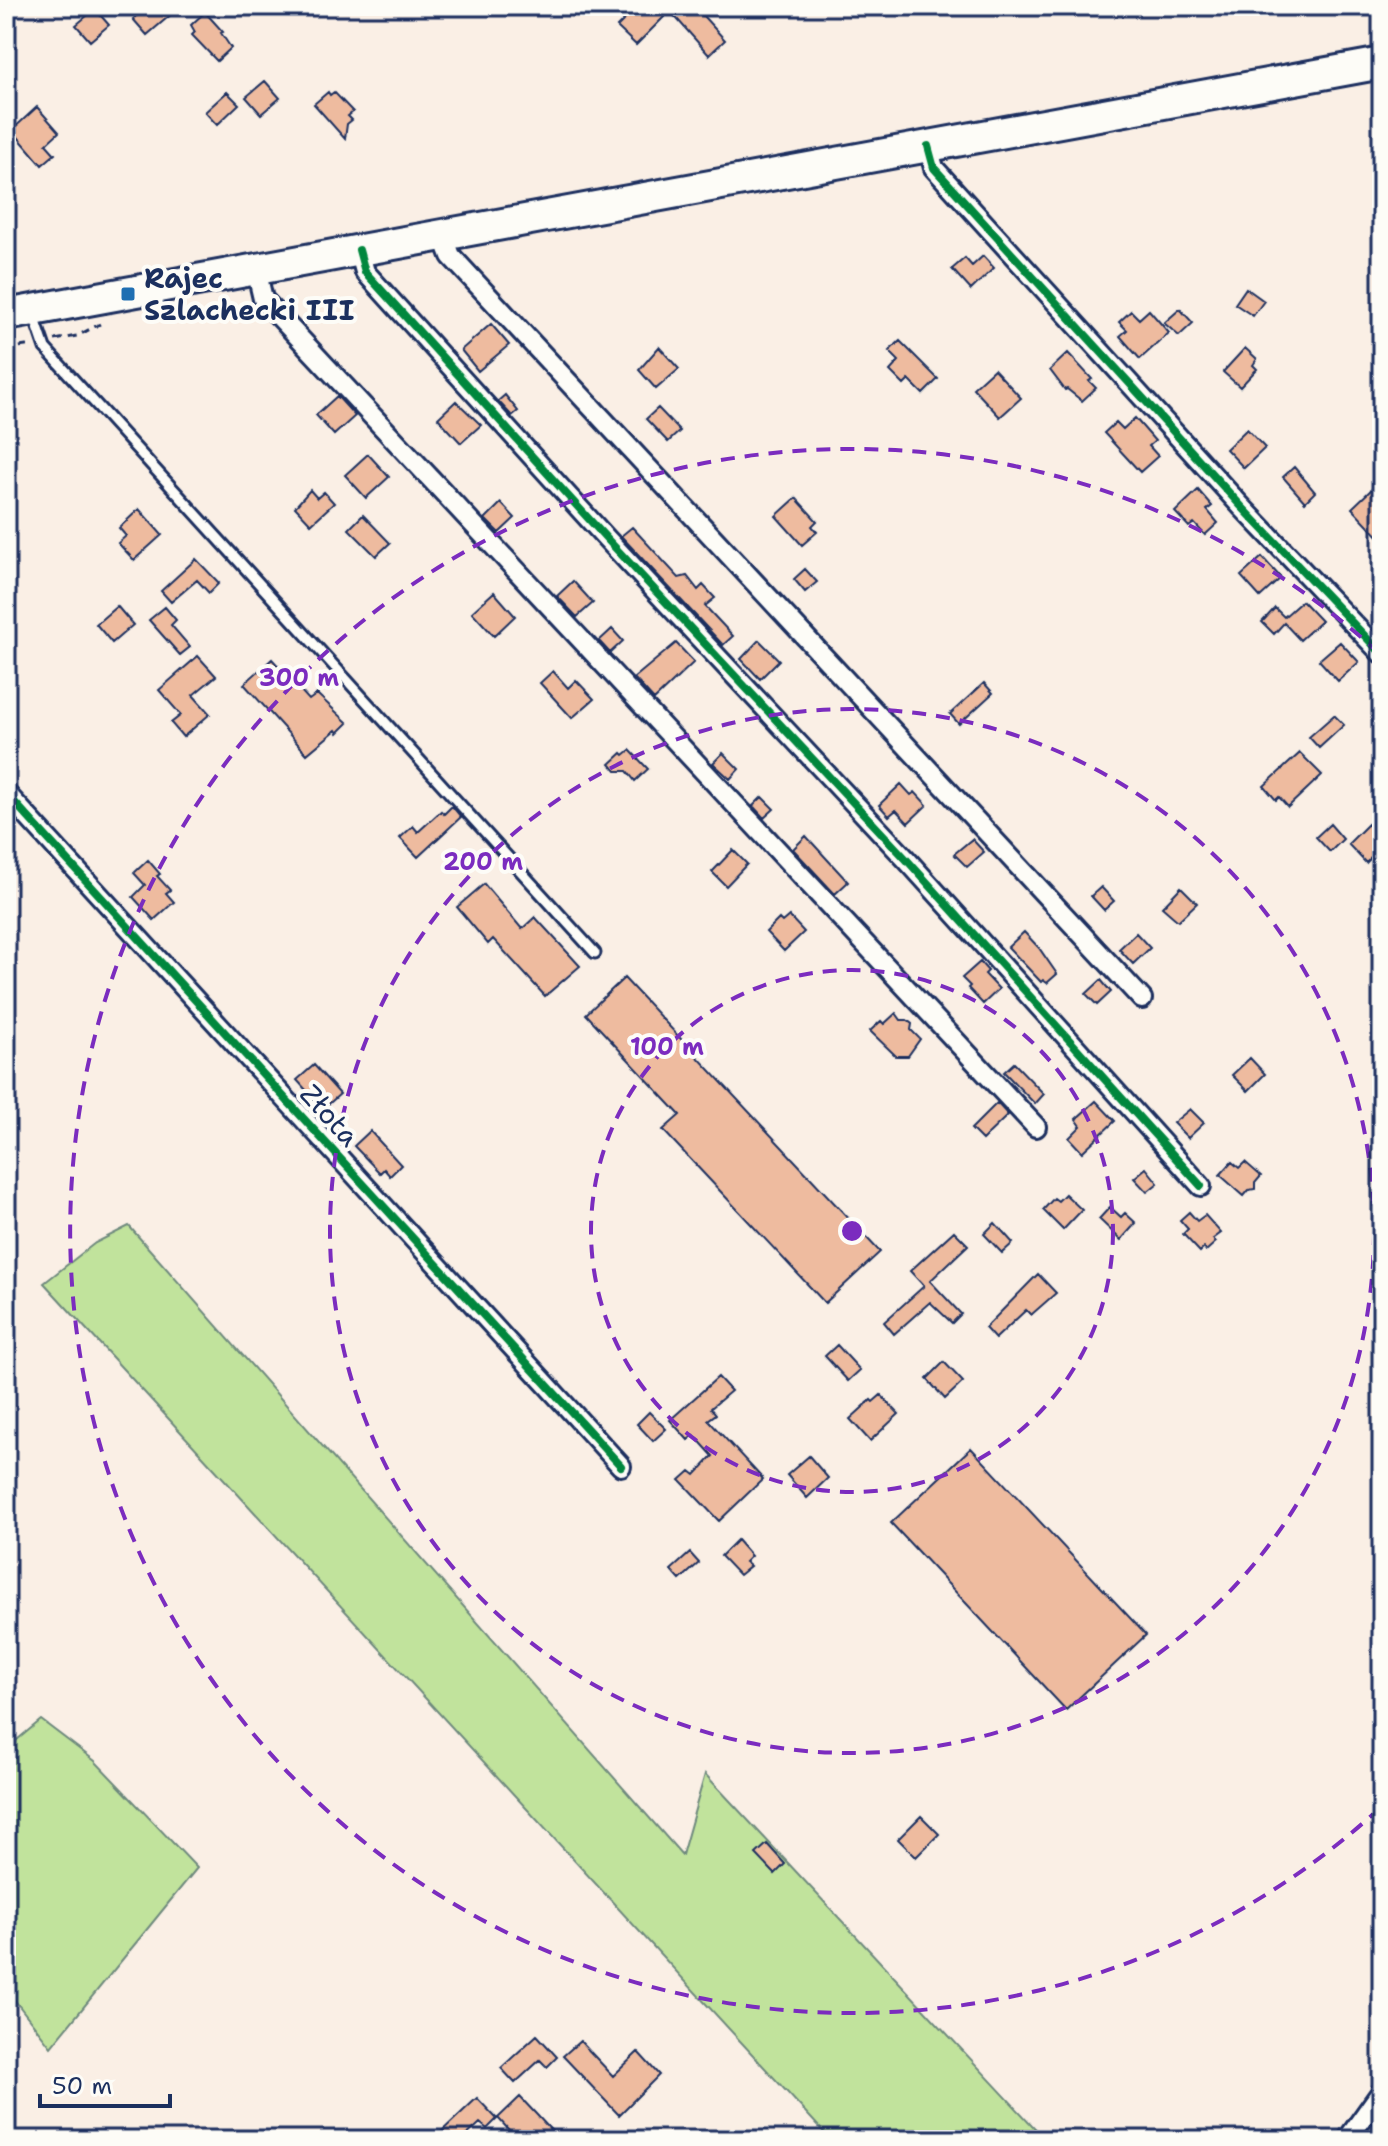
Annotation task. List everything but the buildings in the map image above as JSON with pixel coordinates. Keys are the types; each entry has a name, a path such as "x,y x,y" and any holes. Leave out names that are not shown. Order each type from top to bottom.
{"main road":[{"path":"19,312 1382,63"}],"street":[{"path":"928,146 934,168 1241,506 1382,654"},
{"path":"443,235 451,256 1142,999"},
{"path":"359,250 365,272 607,539 906,859 1201,1186"},
{"path":"256,269 263,299 1036,1127"},
{"name":"Złota","path":"6,793 621,1466"},
{"path":"1347,2140 1382,2091"}],"lane":[{"path":"19,312 42,343 595,953"}],"path":[{"path":"6,349 77,336 106,320"}],"green space":[{"path":"129,1226 682,1855 705,1774 1046,2140 831,2140 44,1283 95,1243"},
{"path":"41,1720 95,1761 197,1868 51,2047 6,1989 6,1749"}],"cycle path":[{"path":"928,146 934,168 1241,506 1382,654"},
{"path":"359,250 365,272 607,539 906,859 1201,1186"},
{"path":"6,793 621,1466"}],"place":[{"name":"Rajec Szlachecki III","path":"128,294"}]}
